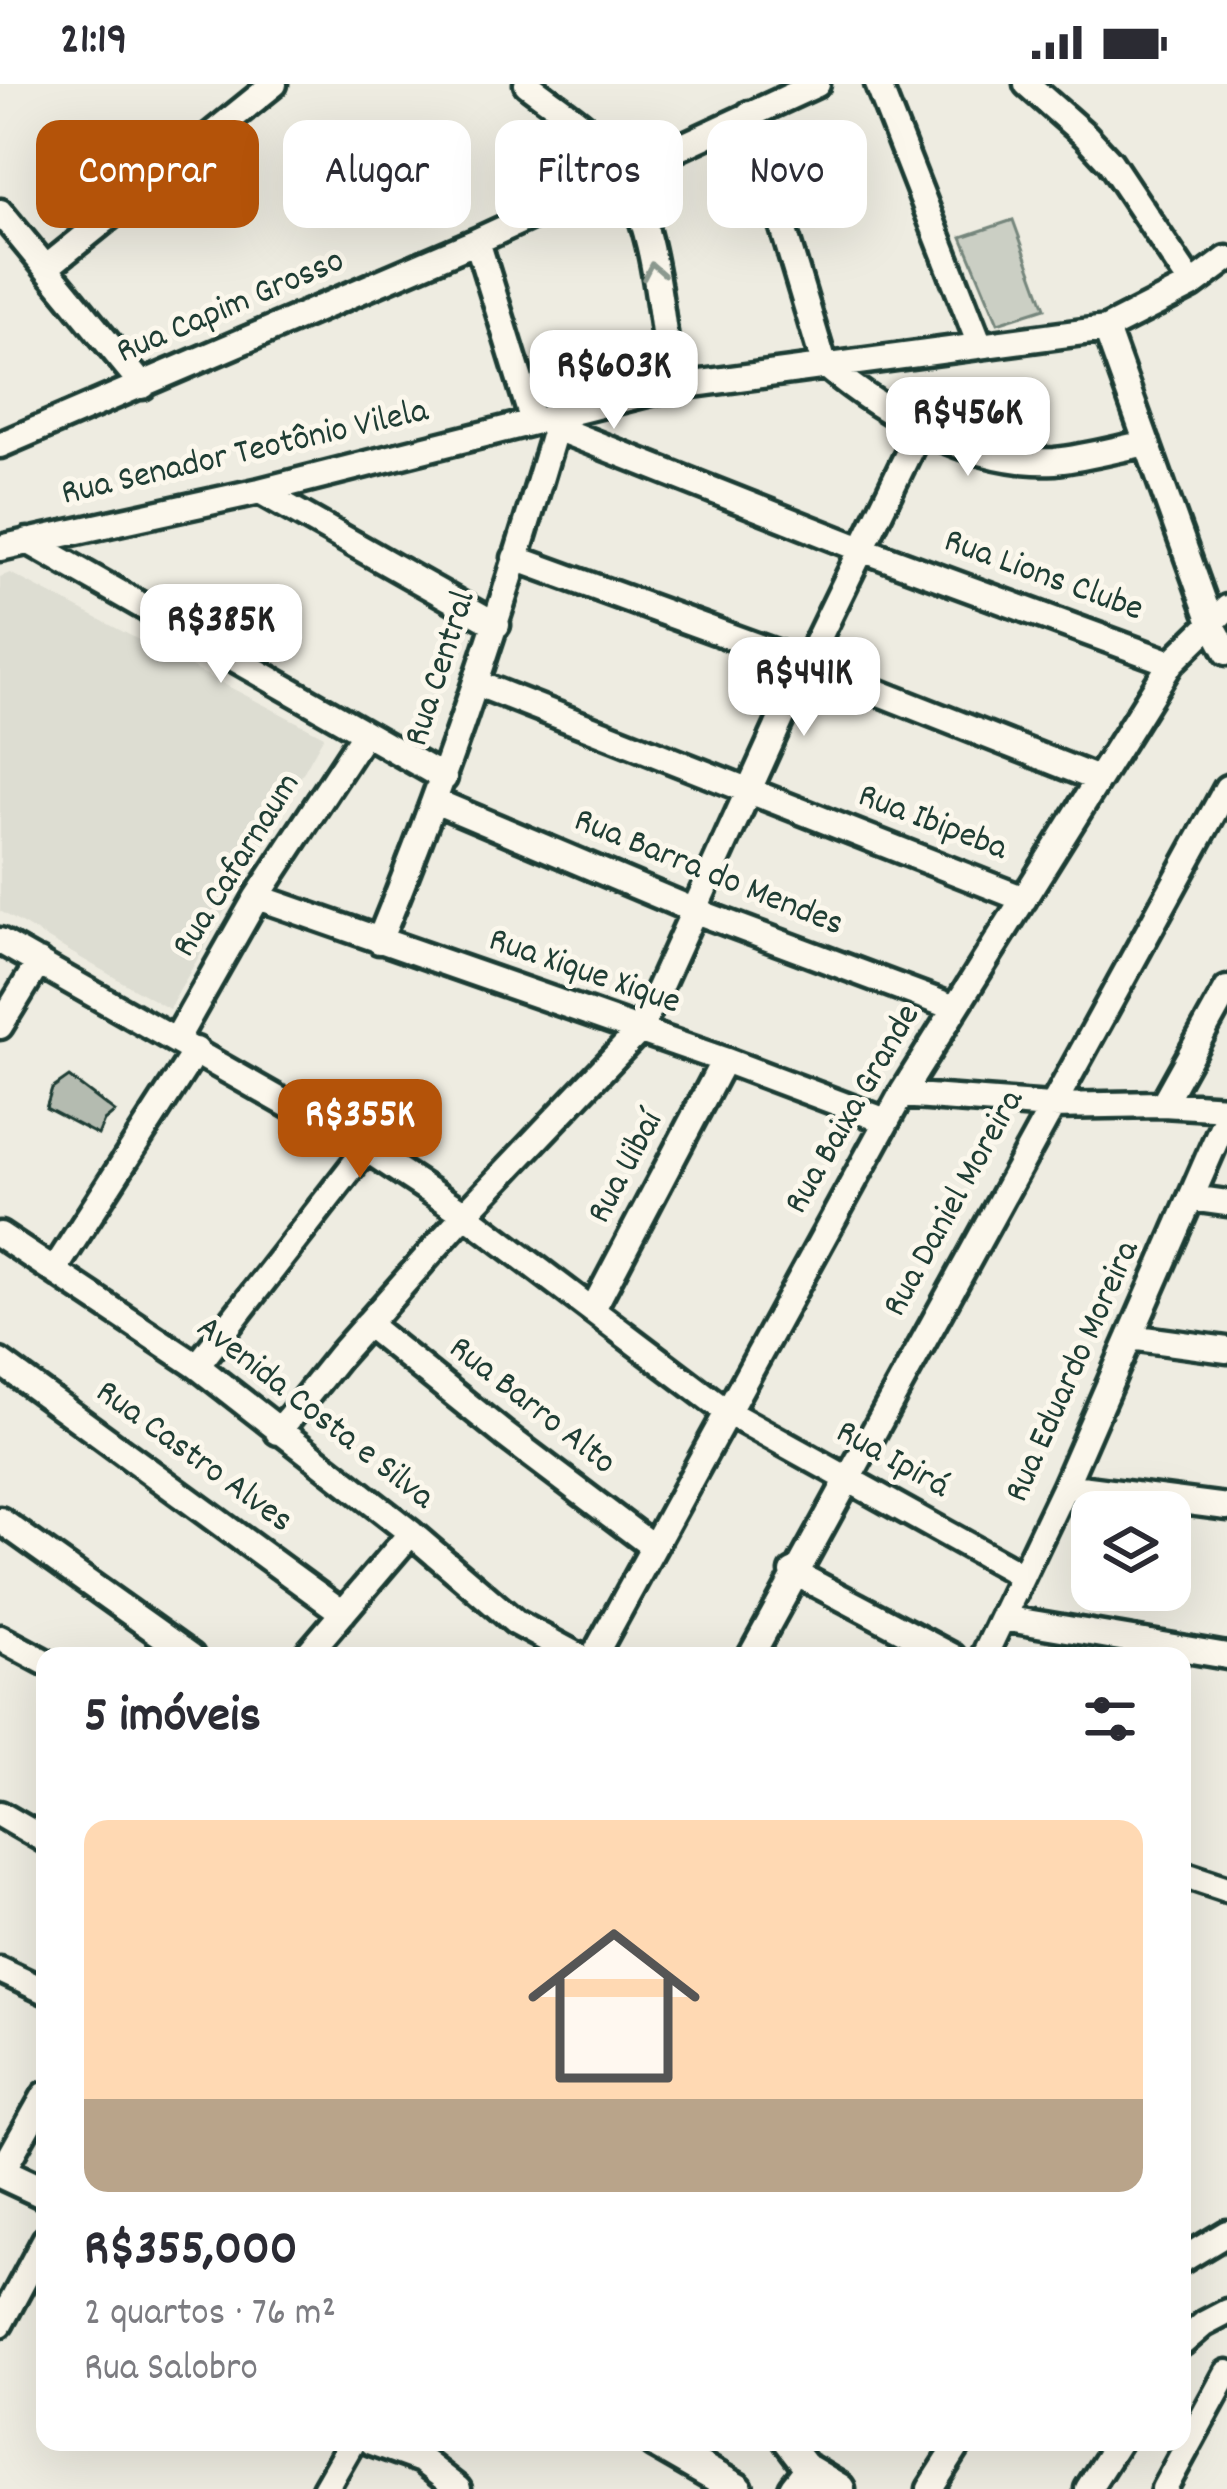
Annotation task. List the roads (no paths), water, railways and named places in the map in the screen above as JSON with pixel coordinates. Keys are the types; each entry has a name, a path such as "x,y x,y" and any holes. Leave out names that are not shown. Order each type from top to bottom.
{"main road":[{"path":"0,2173 36,2189"},
{"path":"671,2451 737,2489"},
{"path":"802,2480 839,2489"}],"street":[{"path":"47,267 274,84"},
{"path":"527,84 574,120"},
{"name":"Rua Capim Grosso","path":"683,144 817,84"},
{"path":"878,84 980,345"},
{"path":"1027,84 1086,136 1208,280"},
{"path":"749,114 824,364 883,407 979,451 1056,461 1148,442"},
{"path":"0,212 143,386"},
{"name":"Rua Capim Grosso","path":"0,446 506,228"},
{"path":"642,228 671,387"},
{"path":"477,242 550,422"},
{"name":"Rua Senador Teotônio Vilela","path":"0,547 550,422 671,387 1106,329 1208,280 1227,259"},
{"path":"1106,329 1219,615 1227,652"},
{"name":"Rua Lions Clube","path":"550,422 864,550 1171,663"},
{"name":"Rua Central","path":"379,941 478,684 550,422"},
{"path":"278,1432 465,1214 640,1030 806,664 921,427"},
{"path":"260,491 497,626"},
{"name":"Rua Barra do Mendes","path":"28,541 364,734 440,790 693,910 955,1008"},
{"path":"515,558 806,664 1096,778"},
{"name":"Rua Baixa Grande","path":"599,1647 901,1095 1171,663 1219,615"},
{"name":"Rua Ibipeba","path":"478,684 1024,899"},
{"name":"Rua Cafarnaum","path":"56,1269 186,1044 257,897 364,734"},
{"name":"Rua Daniel Moreira","path":"756,1647 1227,788"},
{"name":"Rua Xique Xique","path":"257,897 886,1121"},
{"name":"Rua Ipirá","path":"0,941 366,1149 465,1214 727,1412 1021,1575"},
{"path":"0,1026 39,962"},
{"path":"1163,1104 1227,989"},
{"name":"Rua Uibaí","path":"593,1309 724,1060"},
{"path":"901,1095 1050,1106 1163,1104 1227,1112"},
{"name":"Rua Eduardo Moreira","path":"988,1647 1065,1486 1227,1112"},
{"path":"197,1366 366,1149"},
{"path":"1191,1198 1227,1203"},
{"name":"Avenida Costa e Silva","path":"0,1235 197,1366 411,1533 515,1622 561,1647"},
{"name":"Rua Barro Alto","path":"368,1324 505,1436 652,1546"},
{"path":"1130,1336 1227,1351"},
{"name":"Rua Castro Alves","path":"0,1362 344,1613"},
{"path":"1065,1486 1227,1507"},
{"path":"0,1520 178,1647"},
{"path":"314,1647 411,1533"},
{"path":"794,1572 935,1647"},
{"path":"1003,1618 1179,1647"},
{"path":"0,1638 36,1656"},
{"path":"1191,1649 1227,1655"},
{"path":"0,1814 36,1835"},
{"path":"1191,1877 1227,1889"},
{"path":"0,1970 36,1987"},
{"path":"0,2173 36,2111"},
{"path":"1191,2255 1227,2233"},
{"path":"0,2324 36,2257"},
{"path":"1191,2335 1227,2312"},
{"path":"1191,2439 1227,2373"},
{"path":"326,2489 347,2451"},
{"path":"396,2451 421,2460 458,2489"},
{"path":"791,2451 802,2480"},
{"path":"930,2489 953,2451"},
{"path":"1088,2489 1112,2451"},
{"path":"1184,2451 1167,2483 1195,2489"}]}
